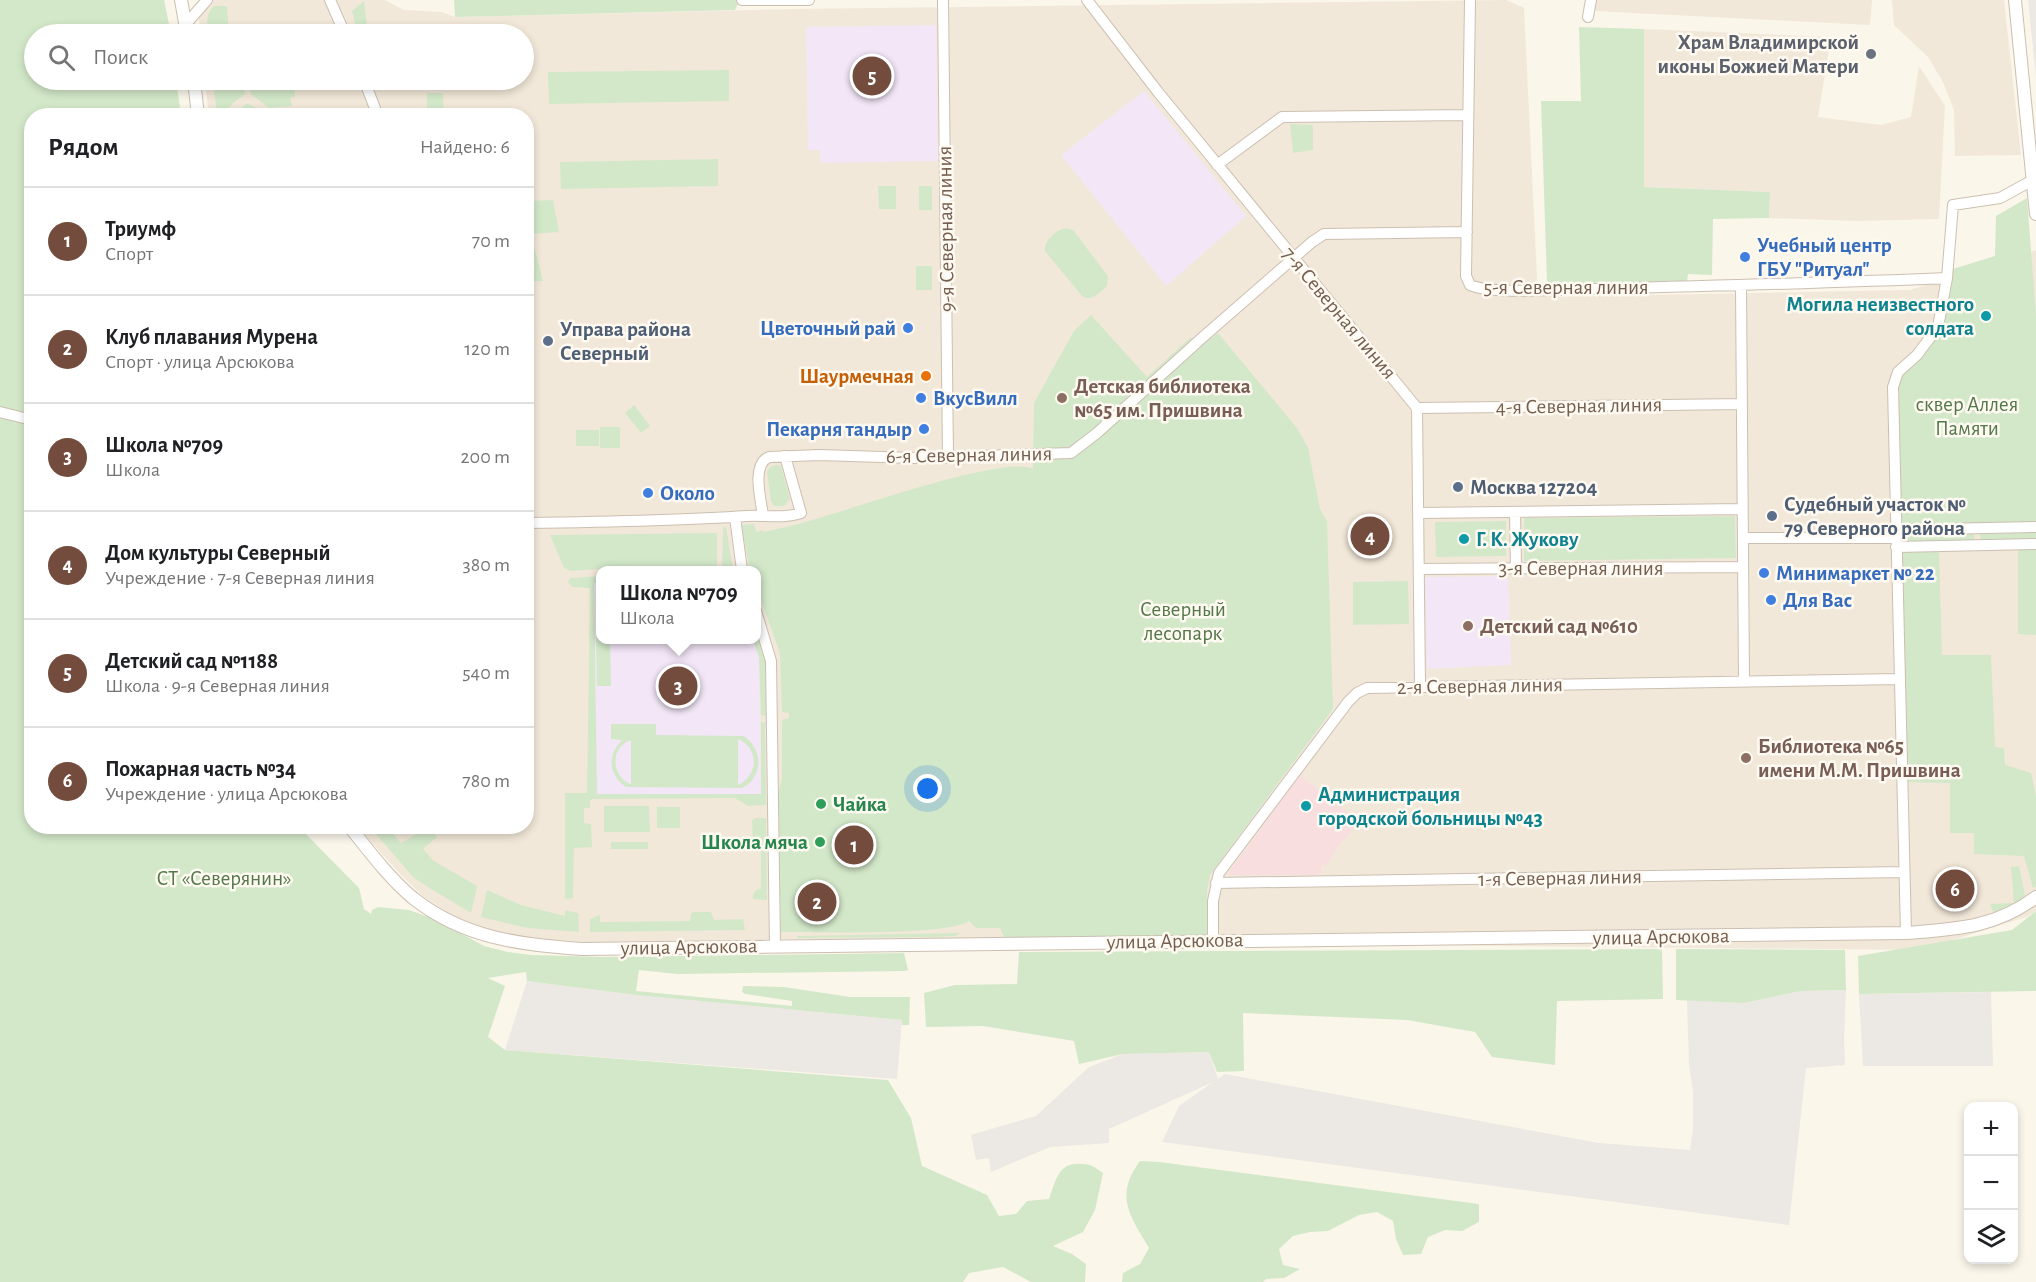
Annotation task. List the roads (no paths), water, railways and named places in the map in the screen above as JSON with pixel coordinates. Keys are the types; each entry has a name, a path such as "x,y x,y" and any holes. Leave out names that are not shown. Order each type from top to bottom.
{"street":[{"path":"181,0 185,24"},
{"path":"190,24 207,0"},
{"path":"330,0 341,24"},
{"path":"742,0 809,0"},
{"name":"9-я Северная линия","path":"943,0 948,458"},
{"name":"7-я Северная линия","path":"1087,0 1293,259 1417,408"},
{"name":"5-я Северная линия","path":"1470,0 1466,276 1470,285 1480,290 1741,286 1947,278"},
{"path":"1588,17 1591,0"},
{"path":"2015,0 2036,214"},
{"path":"195,90 197,108"},
{"path":"368,90 375,108"},
{"path":"1217,165 1282,117 1468,115"},
{"path":"1906,933 1893,387 1898,372 1917,355 1938,327 1947,278 1953,205 2000,198 2033,180"},
{"name":"6-я Северная линия","path":"763,516 759,470 760,464 767,458 785,456 948,458 1071,453 1097,433 1203,337 1324,234 1467,231"},
{"path":"1741,286 1744,681"},
{"name":"4-я Северная линия","path":"1417,408 1742,404"},
{"path":"1417,408 1420,687"},
{"path":"0,412 24,418"},
{"path":"534,523 786,517 801,513 785,456"},
{"path":"1418,513 1742,509"},
{"path":"1515,512 1516,568"},
{"path":"735,517 741,566"},
{"path":"1896,538 2036,527"},
{"path":"1743,538 1896,538 2036,544"},
{"name":"3-я Северная линия","path":"1419,569 1743,567"},
{"path":"761,626 771,661 775,946"},
{"name":"2-я Северная линия","path":"1213,941 1213,902 1219,873 1348,702 1357,693 1367,688 1899,679"},
{"name":"улица Арсюкова","path":"356,834 392,878 413,898 453,923 489,937 522,944 582,949 1906,933 1958,929 1988,923 2013,913 2036,897"},
{"name":"1-я Северная линия","path":"1216,883 1904,872"}],"place":[{"name":"Храм Владимирской иконы Божией Матери","path":"1871,54"},
{"name":"Детский сад №1188","path":"872,76"},
{"name":"Учебный центр ГБУ \"Ритуал\"","path":"1745,257"},
{"name":"Могила неизвестного солдата","path":"1986,316"},
{"name":"Цветочный рай","path":"908,328"},
{"name":"Управа района Северный","path":"548,341"},
{"name":"Шаурмечная","path":"926,376"},
{"name":"ВкусВилл","path":"921,398"},
{"name":"Детская библиотека №65 им. Пришвина","path":"1062,398"},
{"name":"Пекарня тандыр","path":"924,429"},
{"name":"Москва 127204","path":"1458,487"},
{"name":"Около","path":"648,493"},
{"name":"Судебный участок № 79 Северного района","path":"1772,516"},
{"name":"Дом культуры Северный","path":"1370,536"},
{"name":"Г. К. Жукову","path":"1464,539"},
{"name":"Минимаркет № 22","path":"1764,573"},
{"name":"Для Вас","path":"1771,600"},
{"name":"Детский сад №610","path":"1468,626"},
{"name":"Школа №709","path":"678,686"},
{"name":"Библиотека №65 имени М.М. Пришвина","path":"1746,758"},
{"name":"Чайка","path":"821,804"},
{"name":"Администрация городской больницы №43","path":"1306,806"},
{"name":"Школа мяча","path":"820,842"},
{"name":"Триумф","path":"854,845"},
{"name":"Пожарная часть №34","path":"1955,889"},
{"name":"Клуб плавания Мурена","path":"817,902"}],"park label":[{"name":"сквер Аллея Памяти","path":"1967,416"},
{"name":"Северный лесопарк","path":"1183,621"},
{"name":"СТ «Северянин»","path":"224,878"}]}
